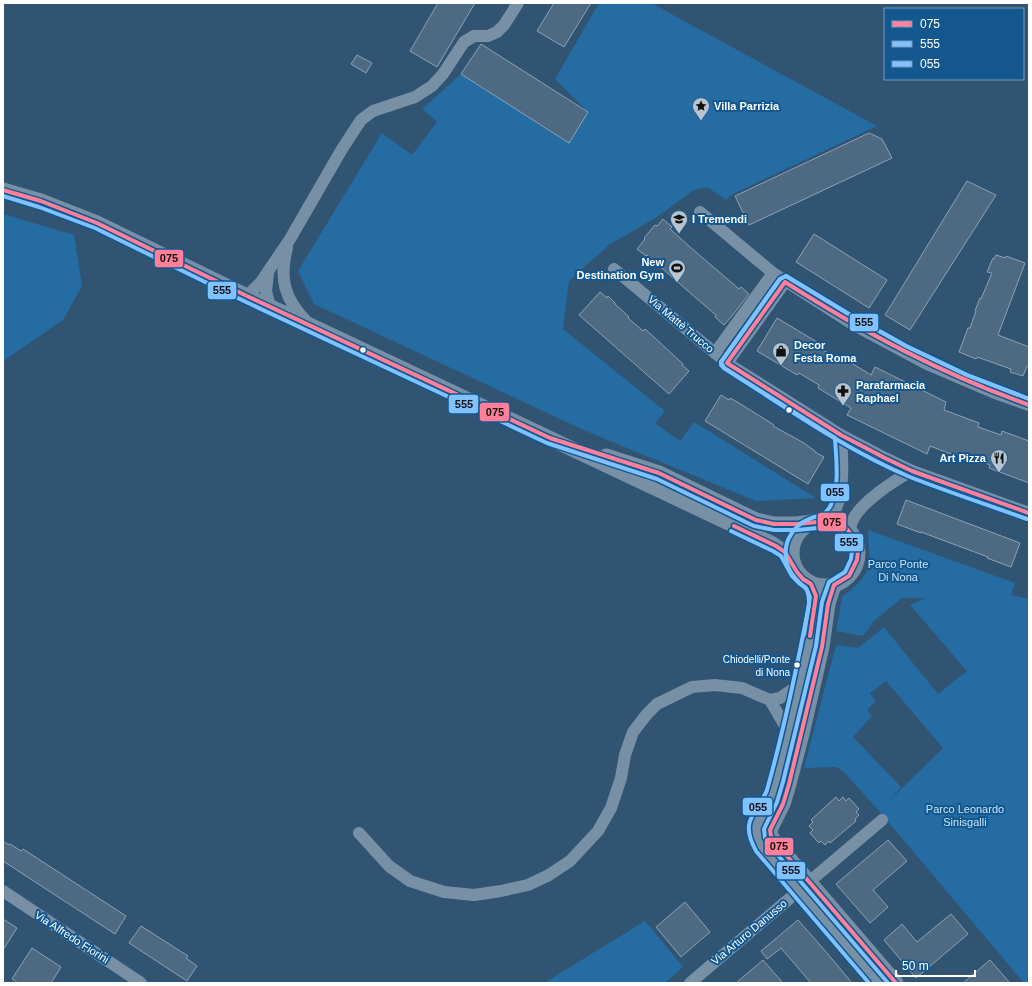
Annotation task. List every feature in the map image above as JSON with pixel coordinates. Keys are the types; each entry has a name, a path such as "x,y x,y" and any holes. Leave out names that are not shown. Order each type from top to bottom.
{"main road":[{"path":"3,190 41,201 97,223 270,307 776,546 785,552 797,572 803,579 811,584 822,586 834,585 846,578 854,568 858,551 856,542 845,527 836,523 823,521 797,524 774,524 756,520 659,473 550,438"},
{"path":"793,564 793,545 796,537 809,524 823,521"},
{"path":"811,584 816,596 815,606 799,685 772,793 766,807 756,821 754,833 761,847 804,886 896,983"},
{"path":"834,585 828,604 822,646 796,756 783,804 770,830 771,836 804,886 877,983"}],"street":[{"path":"248,296 258,286 290,239 345,144 363,117 376,109 415,96 432,86 443,74 464,42 474,36 488,36 497,32 504,25 518,3"},
{"path":"700,212 785,282 854,325 926,364 1029,405"},
{"path":"290,239 284,267 284,287 294,307 310,325"},
{"name":"Via Mattè Trucco","path":"614,269 727,363 841,435 912,471 1029,512"},
{"path":"269,271 266,291 270,307"},
{"path":"715,353 773,273"},
{"path":"727,363 785,282"},
{"path":"270,307 284,287"},
{"path":"823,521 837,506 840,491 842,464 841,435"},
{"path":"851,534 851,523 856,513 871,498 912,471"},
{"path":"359,833 389,866 410,881 444,892 474,895 501,891 528,884 549,875 570,861 598,831 611,808 621,778 624,755 633,732 647,714 658,704 692,687 715,685 742,688 770,700 780,698 799,685"},
{"path":"770,700 788,731"},
{"name":"Via Arturo Danusso","path":"690,983 882,820"},
{"name":"Via Alfredo Fiorini","path":"3,891 141,983"}],"green space":[{"path":"599,3 651,3 877,126 733,194 726,200 707,187 694,190 657,217 609,245 569,281 563,329 665,411 655,423 680,441 694,422 816,498 756,501 588,432 314,304 298,271 382,133 412,155 437,122 422,109 461,74 569,142 588,112 555,79"},
{"path":"3,214 74,235 82,286 63,320 3,361"},
{"name":"Parco Leonardo Sinisgalli","path":"868,530 1015,583 1011,595 1029,599 1029,983 1024,983 879,811 843,771 836,767 804,768 836,645 858,648 884,627 938,694 967,671 910,605 926,598 902,598 874,621 863,636 836,631 842,597 859,583 870,567","holes":["886,681 943,748 889,801 901,787 853,737 872,716 867,710 876,701 870,693"]},
{"path":"645,921 683,967 665,983 544,983"}],"building":[{"path":"438,3 475,3 437,67 410,51"},
{"path":"554,3 591,3 564,47 537,31"},
{"path":"481,44 588,112 569,143 461,74"},
{"path":"357,55 372,63 366,73 351,64"},
{"path":"869,133 882,139 892,158 749,225 735,196"},
{"path":"967,181 996,195 910,330 885,315"},
{"path":"663,219 672,227 670,229 690,247 739,289 741,287 749,294 724,325 715,317 716,315 647,255 646,256 637,249 655,225 657,226"},
{"path":"814,234 887,280 869,308 796,262"},
{"path":"996,255 1005,258 1006,256 1025,263 998,335 1029,347 1029,366 1027,366 1023,376 1010,372 1011,369 977,357 976,359 959,352 968,328 970,328 980,298 981,299 992,273 987,272 993,258 994,259"},
{"path":"600,292 607,298 608,296 629,317 628,318 643,331 645,329 689,371 669,394 579,315"},
{"path":"777,318 817,342 815,345 836,358 838,355 871,375 875,367 946,402 944,410 979,423 978,427 1001,435 1002,431 1029,441 1029,483 989,468 990,465 967,456 966,460 930,446 927,454 847,415 851,408 818,388 819,385 799,373 797,375 757,351"},
{"path":"721,395 729,400 730,398 739,403 824,457 808,484 705,421"},
{"path":"906,500 1020,543 1011,567 987,558 988,557 897,524"},
{"path":"836,797 839,801 843,797 846,801 849,798 859,809 856,812 859,815 855,819 856,821 830,843 829,841 825,845 821,841 819,843 810,833 813,830 809,826 813,822 811,820"},
{"path":"888,840 907,861 873,890 888,907 870,923 836,884"},
{"path":"3,841 21,851 23,849 126,916 115,934 3,861"},
{"path":"685,902 710,932 681,957 656,927"},
{"path":"951,914 968,934 916,978 884,940 902,924 917,942"},
{"path":"3,919 17,928 3,950"},
{"path":"798,920 852,983 811,983 781,948 767,959 761,951"},
{"path":"141,926 188,956 186,958 197,966 187,981 129,943"},
{"path":"32,948 61,967 51,983 18,983 12,979"},
{"path":"763,960 783,983 736,983"},
{"path":"990,960 1010,983 963,983"}],"transit line":[{"name":"075","path":"3,190 41,201 97,223 247,296 550,438 659,473 756,520 774,524 797,524 827,521 837,523 845,527 856,542 858,551 857,560 849,576 834,585 828,604 822,647 789,784 783,804 770,830 771,836 775,842 896,983"},
{"name":"555","path":"3,196 39,207 95,228 244,301 547,443 657,479 754,526 774,530 798,530 827,527 841,532 850,544 852,551 851,559 845,572 829,582 822,602 816,646 783,782 777,802 764,829 765,838 770,846 888,983"},
{"name":"555","path":"1027,519 924,483 862,454 792,412 724,368 721,362 780,279 786,276 847,313 906,346 967,375 1029,399"},
{"name":"055","path":"869,983 756,851 749,832 750,820 767,790 790,698 809,605 807,590 792,574 789,568 786,556 787,544 792,533 798,526 814,517 823,515 831,505 836,489 837,463 835,438 724,368 721,365 721,362 780,279 786,276 847,313 906,346 967,375 1029,399"},
{"name":"075","path":"1029,405 996,393 904,351 844,318 785,282 727,363 841,435 885,458 912,471 1029,513"},
{"name":"075","path":"734,526 776,546 785,552 797,572 803,579 811,584 816,596 810,636"},
{"name":"555","path":"731,531 781,556 792,576 806,588 810,597 804,635"}],"place":[{"name":"Villa Parrizia","path":"701,121"},
{"name":"I Tremendi","path":"679,234"},
{"name":"New Destination Gym","path":"677,283"},
{"name":"Decor Festa Roma","path":"781,366"},
{"name":"Parafarmacia Raphael","path":"843,406"},
{"name":"Art Pizza","path":"999,473"},
{"name":"Chiodelli/Ponte di Nona","path":"797,665"}],"park label":[{"name":"Parco Ponte Di Nona","path":"898,570"}]}
